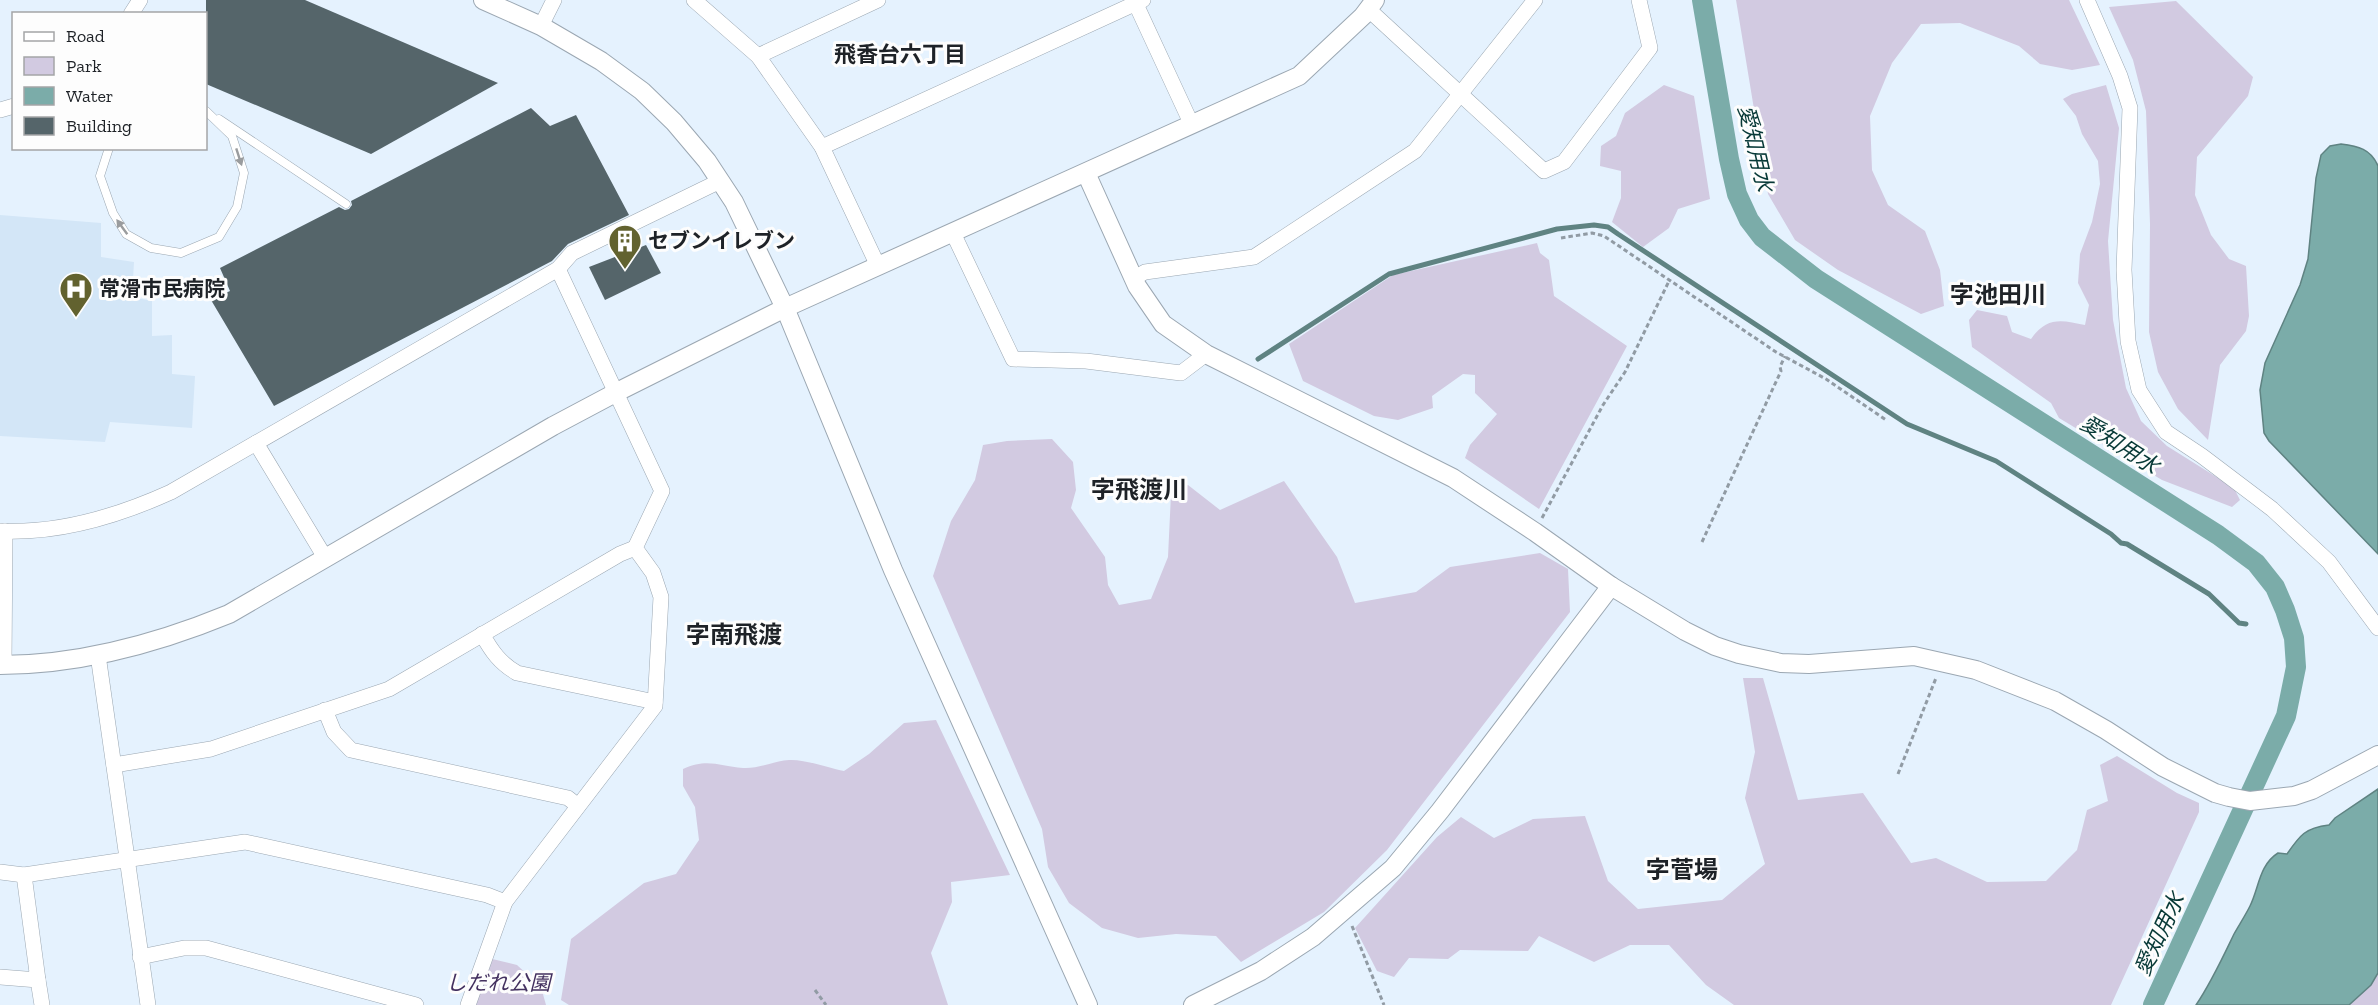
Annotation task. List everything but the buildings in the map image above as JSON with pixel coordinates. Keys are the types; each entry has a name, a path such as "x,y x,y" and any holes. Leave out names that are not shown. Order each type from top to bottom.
{"street":[{"path":"483,0 541,26 601,61 642,91 674,122 707,161 735,202 785,308 893,570 1088,1005"},
{"path":"541,26 554,0"},
{"path":"694,0 758,56 822,147 878,266"},
{"path":"758,56 879,0"},
{"path":"1134,278 1145,272 1254,257 1415,151 1535,0"},
{"path":"720,181 572,253 558,268 197,478 138,507 67,526 2,531 2,665 30,665 141,646 187,632 230,614 553,426 617,392 785,308 1299,76 1371,4 1461,94 1545,171 1564,162 1650,48 1639,0"},
{"path":"2086,0 2120,76 2130,108 2124,270 2128,341 2139,390 2166,432 2272,508 2329,562 2378,628"},
{"path":"822,147 1138,1 1191,123"},
{"path":"1086,174 1134,278 1162,324 1206,354 1453,478 1611,586 1685,631 1715,646 1757,659 1780,663 1809,664 1914,656 1976,670 2055,701 2106,730 2163,768 2215,793 2250,801 2294,796 2312,790 2378,755"},
{"path":"953,232 1013,359 1086,361 1181,374 1206,354"},
{"path":"114,765 211,749 389,689 620,554 635,548 662,491 558,268"},
{"path":"256,443 326,559"},
{"path":"468,1005 505,902 655,706 661,597 653,573 635,548"},
{"path":"1193,1005 1261,971 1312,937 1393,868 1440,811 1611,586"},
{"path":"482,634 496,657 518,673 655,702"},
{"path":"98,655 148,1005"},
{"path":"326,710 334,732 351,750 568,798 578,806"},
{"path":"0,872 24,875 245,842 487,895 505,902"},
{"path":"24,875 42,1005"},
{"path":"140,957 184,948 206,948 416,1005"},
{"path":"0,976 38,980"}],"lane":[{"path":"108,150 100,176 113,213 126,234 151,248 180,253 219,237 237,207 244,173 232,136 207,111"},
{"path":"207,111 346,204"}],"path":[{"path":"1561,238 1592,233 1604,236 1886,420"},
{"path":"1535,532 1603,405 1625,372 1670,279"},
{"path":"1702,542 1781,371 1780,366 1785,356"},
{"path":"1898,774 1943,661"},
{"path":"1341,913 1351,924 1384,1005"},
{"path":"815,990 826,1005"}],"shaded area":[{"name":"常滑市民病院","path":"0,215 101,223 101,257 134,262 132,297 152,301 152,336 172,335 172,374 195,376 192,428 110,422 105,442 0,436"}],"green space":[{"path":"1736,0 2069,0 2100,65 2072,70 2040,64 2019,46 1960,23 1921,24 1892,63 1870,116 1872,170 1888,205 1925,231 1940,270 1944,306 1921,314 1838,270 1795,240 1768,194"},
{"path":"2176,1 2253,77 2248,96 2197,157 2195,195 2211,235 2229,259 2246,266 2249,316 2246,331 2220,365 2208,440 2178,409 2158,372 2149,332 2150,224 2146,111 2133,60 2109,7"},
{"path":"1664,85 1694,96 1710,199 1678,209 1669,228 1643,247 1612,222 1621,198 1621,171 1600,166 1601,146 1616,136 1625,113"},
{"path":"2106,85 2119,128 2108,241 2113,320 2126,388 2141,421 2167,446 2234,488 2240,500 2232,507 2162,480 2059,418 2051,403 1972,347 1969,320 1977,310 2007,316 2012,332 2031,339 2049,323 2062,321 2085,325 2089,305 2078,283 2080,254 2092,222 2100,184 2098,161 2082,134 2076,116 2063,99 2072,94"},
{"path":"1537,243 1540,253 1549,260 1554,296 1627,346 1539,509 1465,458 1470,445 1497,414 1475,393 1475,375 1463,374 1432,396 1433,408 1398,420 1374,416 1303,381 1289,344 1393,275"},
{"path":"1052,439 1073,462 1076,490 1071,508 1105,557 1108,585 1119,605 1151,599 1168,557 1171,494 1188,485 1220,510 1284,481 1337,557 1355,603 1416,592 1450,567 1540,553 1568,569 1570,612 1387,850 1324,912 1241,962 1216,936 1176,934 1138,938 1102,928 1069,903 1048,867 1042,829 933,576 951,521 975,480 983,445 1007,441"},
{"path":"1743,678 1763,678 1798,800 1863,793 1911,863 1936,858 1987,882 2046,881 2077,850 2087,810 2108,801 2100,765 2117,756 2177,793 2199,803 2199,812 2111,1005 1734,1005 1706,985 1669,945 1630,945 1594,962 1539,936 1528,951 1460,950 1448,959 1409,958 1394,977 1377,971 1355,928 1437,837 1461,817 1494,838 1533,819 1585,816 1608,881 1638,909 1722,900 1765,864 1745,798 1755,752"},
{"path":"936,720 1010,875 951,882 952,902 931,953 948,1005 569,1005 561,1000 571,939 644,883 676,874 699,840 695,807 683,786 683,769 706,763 749,768 795,760 844,771 869,754 904,723"},
{"name":"しだれ公園","path":"484,957 517,965 541,987 546,1005 466,1005"},
{"path":"2378,973 2378,1005 2349,1005 2371,985"}],"water":[{"path":"2341,144 2363,149 2372,156 2378,166 2378,554 2269,441 2264,433 2260,390 2265,363 2300,285 2308,259 2316,178 2321,155 2330,146"},
{"path":"2378,789 2378,973 2371,985 2349,1005 2196,1005 2250,906 2263,870 2272,858 2278,853 2287,854 2309,830 2329,825 2335,818"}],"waterway":[{"name":"愛知用水","path":"1702,0 1737,194 1749,220 1762,237 1816,279 2218,535 2256,563 2275,587 2294,638 2296,667 2286,716 2153,1005"},
{"path":"1258,359 1389,274 1557,229 1594,225 1608,227 1907,424 1996,461 2111,534 2121,543 2127,544 2209,594 2239,623 2246,624"}],"place":[{"name":"セブンイレブン","path":"625,270"},
{"name":"常滑市民病院","path":"76,318"}],"district":[{"name":"飛香台六丁目","path":"900,54"},
{"name":"字池田川","path":"1998,295"},
{"name":"字飛渡川","path":"1139,490"},
{"name":"字南飛渡","path":"734,635"},
{"name":"字菅場","path":"1682,870"}]}
